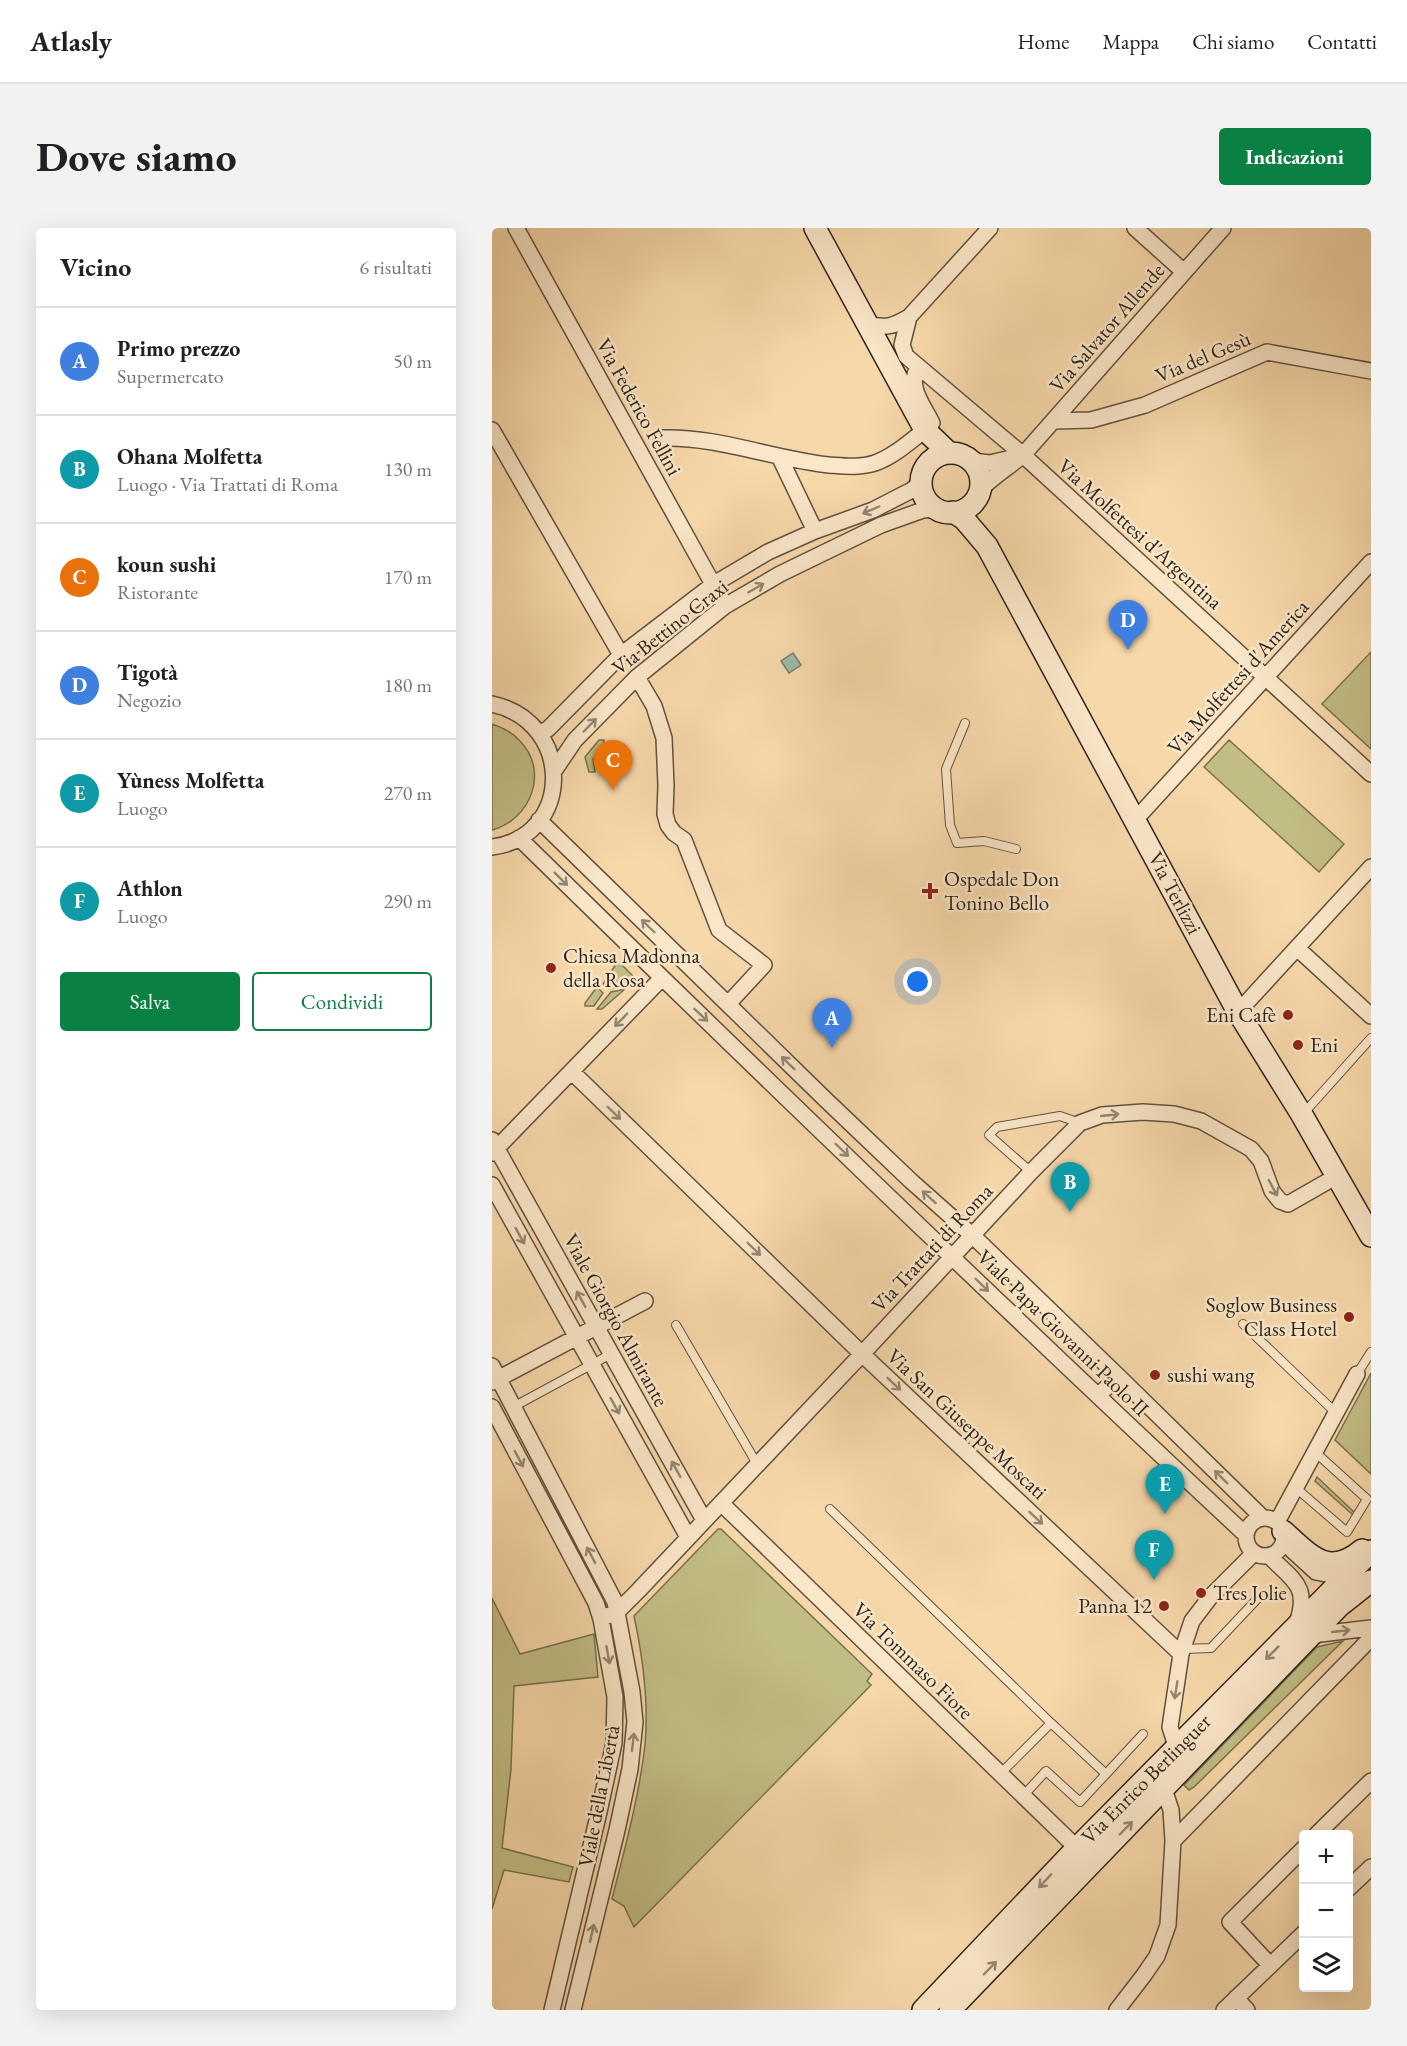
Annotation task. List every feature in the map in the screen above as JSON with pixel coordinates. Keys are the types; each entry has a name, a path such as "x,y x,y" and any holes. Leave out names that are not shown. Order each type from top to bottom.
{"main road":[{"path":"815,228 925,430 946,450 972,461 980,476 979,493 969,507 945,511 925,497 925,430"},
{"path":"924,473 933,459 946,450"},
{"name":"Via Terlizzi","path":"979,493 987,546"},
{"name":"Via Terlizzi","path":"945,511 964,519 987,546 1238,1012 1337,1176 1368,1222"},
{"path":"1276,1528 1313,1558 1327,1563 1340,1564 1354,1557 1371,1542"},
{"name":"Via Enrico Berlinguer","path":"950,2010 1164,1789 1302,1634 1346,1578 1371,1551"},
{"name":"Via Enrico Berlinguer","path":"923,2010 1077,1848 1177,1749 1302,1634 1338,1606 1371,1573"},
{"path":"1338,1606 1371,1581"}],"street":[{"name":"Via Federico Fellini","path":"516,228 725,606"},
{"path":"868,324 892,327 909,317 990,228"},
{"path":"1135,228 1184,272"},
{"name":"Via Salvator Allende","path":"979,493 991,479 1023,455 1223,228"},
{"name":"Via Molfettesi d'Argentina","path":"909,317 902,345 906,356 1023,455 1371,774"},
{"name":"Via del Gesù","path":"1054,420 1091,420 1145,405 1267,352 1371,371"},
{"path":"918,367 914,374 914,386 946,450"},
{"path":"492,430 621,655"},
{"path":"661,438 713,442 780,458 856,467 875,464 925,430"},
{"path":"972,461 990,463 1023,455"},
{"path":"780,458 814,531"},
{"name":"Via Bettino Craxi","path":"540,732 548,729 621,655 714,584 768,552 814,531 873,510 912,490 924,473"},
{"name":"Via Bettino Craxi","path":"554,771 575,740 637,677 725,606 780,574 880,525 923,510 945,511"},
{"name":"Via Molfettesi d'America","path":"1135,820 1371,562"},
{"path":"637,677 654,706 664,738 665,814 668,825 684,840 719,930 764,965 728,1004"},
{"path":"492,704 507,708 525,718 540,732 550,751 554,771 553,789 548,805 539,820 519,838 501,846 492,847"},
{"name":"Viale Papa Giovanni Paolo II","path":"539,820 826,1100 973,1236 1276,1528 1305,1564 1317,1572 1346,1578"},
{"name":"Viale Papa Giovanni Paolo II","path":"519,838 953,1257 1246,1535"},
{"path":"1238,1012 1371,867"},
{"path":"1297,948 1371,1016"},
{"path":"494,1147 572,1072 662,978"},
{"path":"722,1035 740,1016"},
{"name":"Via San Giuseppe Moscati","path":"572,1072 862,1354 1182,1652"},
{"path":"809,1118 826,1100"},
{"name":"Via Trattati di Roma","path":"602,1619 618,1611 1031,1172 1080,1123 1102,1115 1143,1112 1174,1114 1201,1121 1251,1149 1261,1161 1272,1191 1280,1201 1288,1204 1337,1176"},
{"name":"Viale Giorgio Almirante","path":"494,1147 704,1520"},
{"name":"Viale Giorgio Almirante","path":"492,1185 688,1537"},
{"path":"494,1376 577,1338 645,1301"},
{"path":"1177,1749 1170,1727 1182,1652 1192,1621 1211,1596 1261,1554 1278,1551 1276,1528 1357,1374"},
{"name":"Viale della Libertà","path":"494,1376 513,1407 615,1602 635,1722 630,1768 620,1817 573,2010"},
{"path":"1098,1396 1118,1376"},
{"name":"Viale della Libertà","path":"492,1407 596,1603 602,1619 615,1697 614,1743 552,2010"},
{"name":"Via Tommaso Fiore","path":"721,1503 1077,1848"},
{"path":"1276,1528 1252,1524 1246,1535 1248,1545 1298,1585 1302,1594 1302,1634 1371,1628"},
{"path":"1173,1841 1371,1638"},
{"path":"1321,1830 1371,1781"},
{"path":"1117,2010 1156,1956 1168,1925 1173,1841 1171,1810 1164,1789"},
{"path":"599,1812 620,1817"},
{"path":"1270,1965 1230,1922 1299,1853"},
{"path":"1353,1884 1371,1867"},
{"path":"1224,2010 1299,1938"},
{"path":"562,1966 583,1970"},
{"path":"1236,1998 1247,2010"}],"lane":[{"path":"965,723 946,769 951,825 957,843 984,841 1016,849"},
{"path":"1302,1115 1371,1038"},
{"path":"1031,1172 989,1135 997,1127 1060,1116 1080,1123"},
{"path":"1243,1324 1336,1413"},
{"path":"676,1325 758,1464"},
{"path":"1357,1374 1371,1352"},
{"path":"513,1407 611,1354"},
{"path":"1296,1488 1347,1532 1367,1499 1315,1452"},
{"path":"830,1509 1106,1774"},
{"path":"1182,1652 1211,1648 1261,1595"},
{"path":"1000,1774 1051,1723"},
{"path":"1023,1796 1046,1771 1080,1802 1143,1734"}],"shaded area":[{"path":"1371,652 1371,749 1322,704"},
{"path":"793,653 801,665 789,673 781,661"},
{"path":"492,724 514,735 529,753 534,767 534,780 532,793 517,816 505,825 492,830"},
{"path":"599,740 604,740 602,749 593,759 595,772 589,772 585,757"},
{"path":"1229,740 1344,844 1319,872 1204,767"},
{"path":"618,961 634,977 628,985 609,989 603,984"},
{"path":"597,987 603,993 594,1006 585,1006 585,1003"},
{"path":"625,989 602,1009 597,1009 611,992"},
{"path":"1371,1373 1371,1474 1335,1440"},
{"path":"1317,1477 1355,1513 1353,1515 1315,1481"},
{"path":"718,1529 721,1529 872,1674 867,1681 871,1685 634,1927 624,1906 612,1899 627,1842 645,1745 644,1680 634,1616"},
{"path":"492,1598 520,1654 594,1634 598,1677 514,1686 511,1769 502,1848 573,1867 569,1882 504,1870 492,1909"},
{"path":"1343,1641 1194,1787 1189,1790 1184,1785 1317,1647"}],"place":[{"name":"Tigotà","path":"1128,650"},
{"name":"koun sushi","path":"613,790"},
{"name":"Ospedale Don Tonino Bello","path":"930,891"},
{"name":"Chiesa Madonna della Rosa","path":"551,968"},
{"name":"Eni Cafè","path":"1288,1015"},
{"name":"Eni","path":"1298,1045"},
{"name":"Primo prezzo","path":"832,1048"},
{"name":"Ohana Molfetta","path":"1070,1212"},
{"name":"Soglow Business Class Hotel","path":"1349,1317"},
{"name":"sushi wang","path":"1155,1375"},
{"name":"Yùness Molfetta","path":"1165,1514"},
{"name":"Athlon","path":"1154,1580"},
{"name":"Tres Jolie","path":"1201,1593"},
{"name":"Panna 12","path":"1164,1606"}]}
